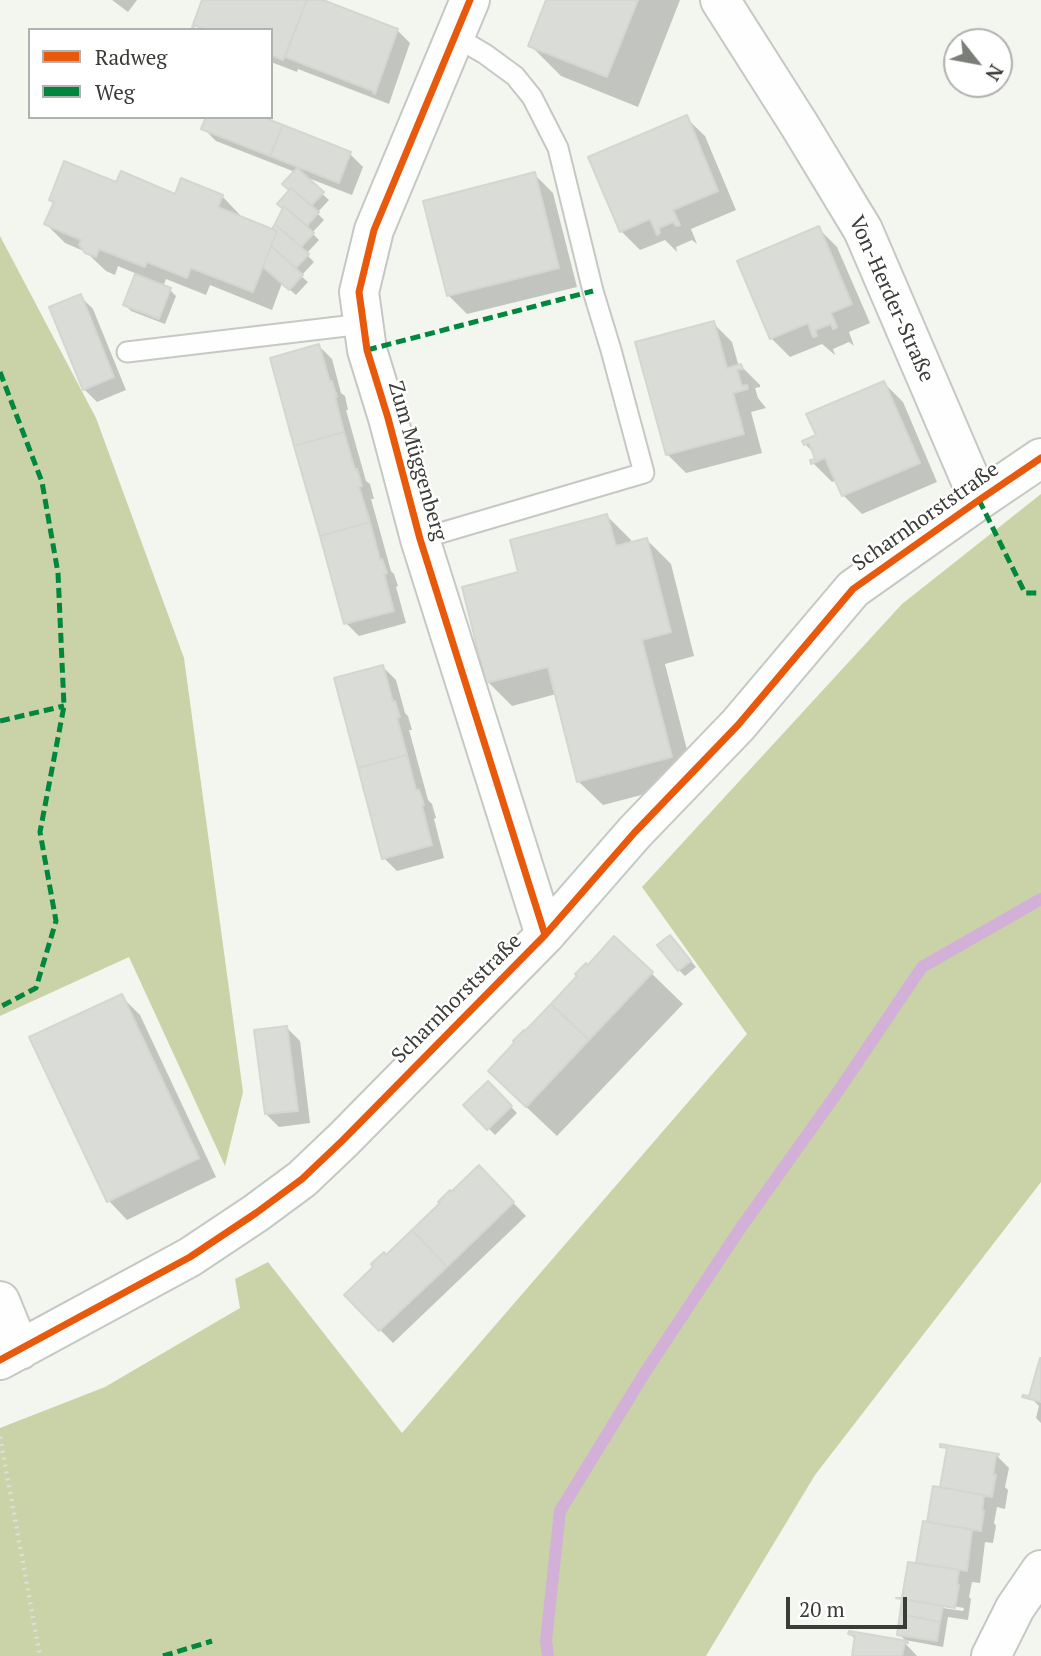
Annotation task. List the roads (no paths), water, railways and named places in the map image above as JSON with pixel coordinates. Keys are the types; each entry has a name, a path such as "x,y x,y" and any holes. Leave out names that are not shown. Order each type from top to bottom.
{"street":[{"name":"Zum Müggenberg","path":"470,0 374,230 359,292 367,350 420,539 545,935"},
{"name":"Von-Herder-Straße","path":"720,0 863,230 979,500"},
{"name":"Scharnhorststraße","path":"10,1355 190,1256 302,1179 545,935 635,832 738,725 853,589 1041,458"},
{"path":"0,1301 10,1355"},
{"path":"991,1656 1015,1608 1041,1570"}],"lane":[{"name":"Zum Müggenberg","path":"420,539 644,473 593,291 558,148 532,97 515,76 454,36"},
{"path":"127,352 363,324"}],"waterway":[{"path":"548,1656 546,1641 560,1511 646,1371 740,1229 922,967 1041,899"}]}
